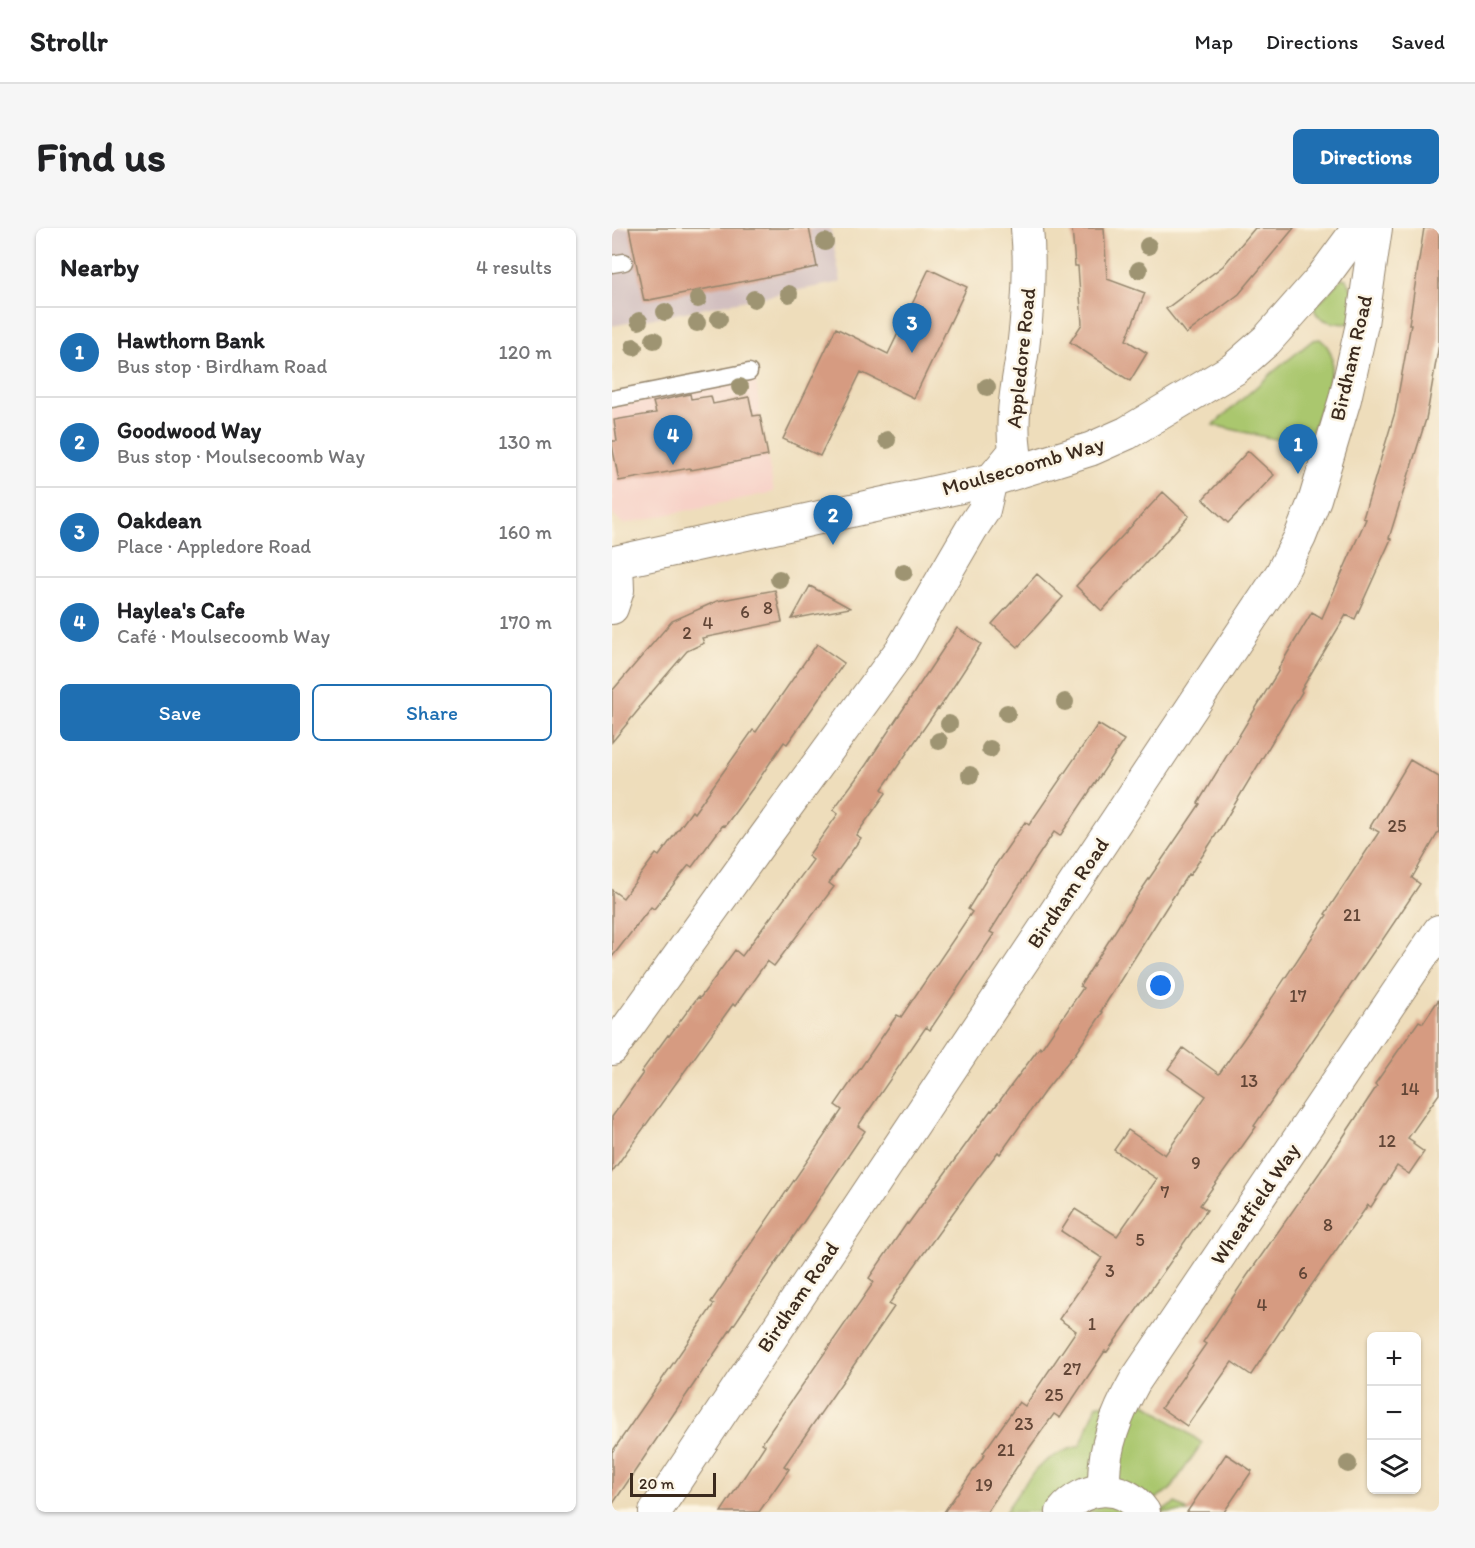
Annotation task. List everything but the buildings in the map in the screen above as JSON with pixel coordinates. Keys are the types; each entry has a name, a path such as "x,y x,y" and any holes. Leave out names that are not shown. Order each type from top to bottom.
{"street":[{"name":"Appledore Road","path":"991,480 1015,451 1013,425 1029,300 1030,259 1027,228"},
{"name":"Moulsecoomb Way","path":"614,563 991,480 1091,449 1118,437 1234,369 1291,315 1359,228"},
{"name":"Birdham Road","path":"655,1512 1281,574 1300,537 1315,499 1345,399 1362,324 1376,228"},
{"path":"612,1049 901,650 984,510 991,480"},
{"path":"612,608 618,590 614,563"},
{"name":"Wheatfield Way","path":"1105,1490 1103,1476 1109,1444 1124,1400 1135,1381 1439,931"},
{"path":"1062,1512 1071,1502 1086,1493 1105,1490 1126,1495 1144,1512"}],"lane":[{"path":"612,399 749,372"}],"shaded area":[{"path":"612,228 830,228 841,282 612,326"},
{"path":"756,379 774,492 623,524 612,513 612,407"}],"green space":[{"path":"1342,278 1346,279 1353,294 1351,323 1334,323 1319,317 1314,308"},
{"path":"1320,339 1331,354 1331,373 1306,446 1213,425 1273,372 1313,340"},
{"path":"1131,1397 1145,1403 1202,1443 1170,1490 1132,1512 1005,1512 1035,1470 1054,1456 1080,1446 1097,1405"},
{"path":"1176,1503 1189,1512 1158,1512"}],"place":[{"name":"Oakdean","path":"912,353"},
{"name":"Haylea's Cafe","path":"673,465"},
{"name":"Hawthorn Bank","path":"1298,474"},
{"name":"Goodwood Way","path":"833,545"}]}
